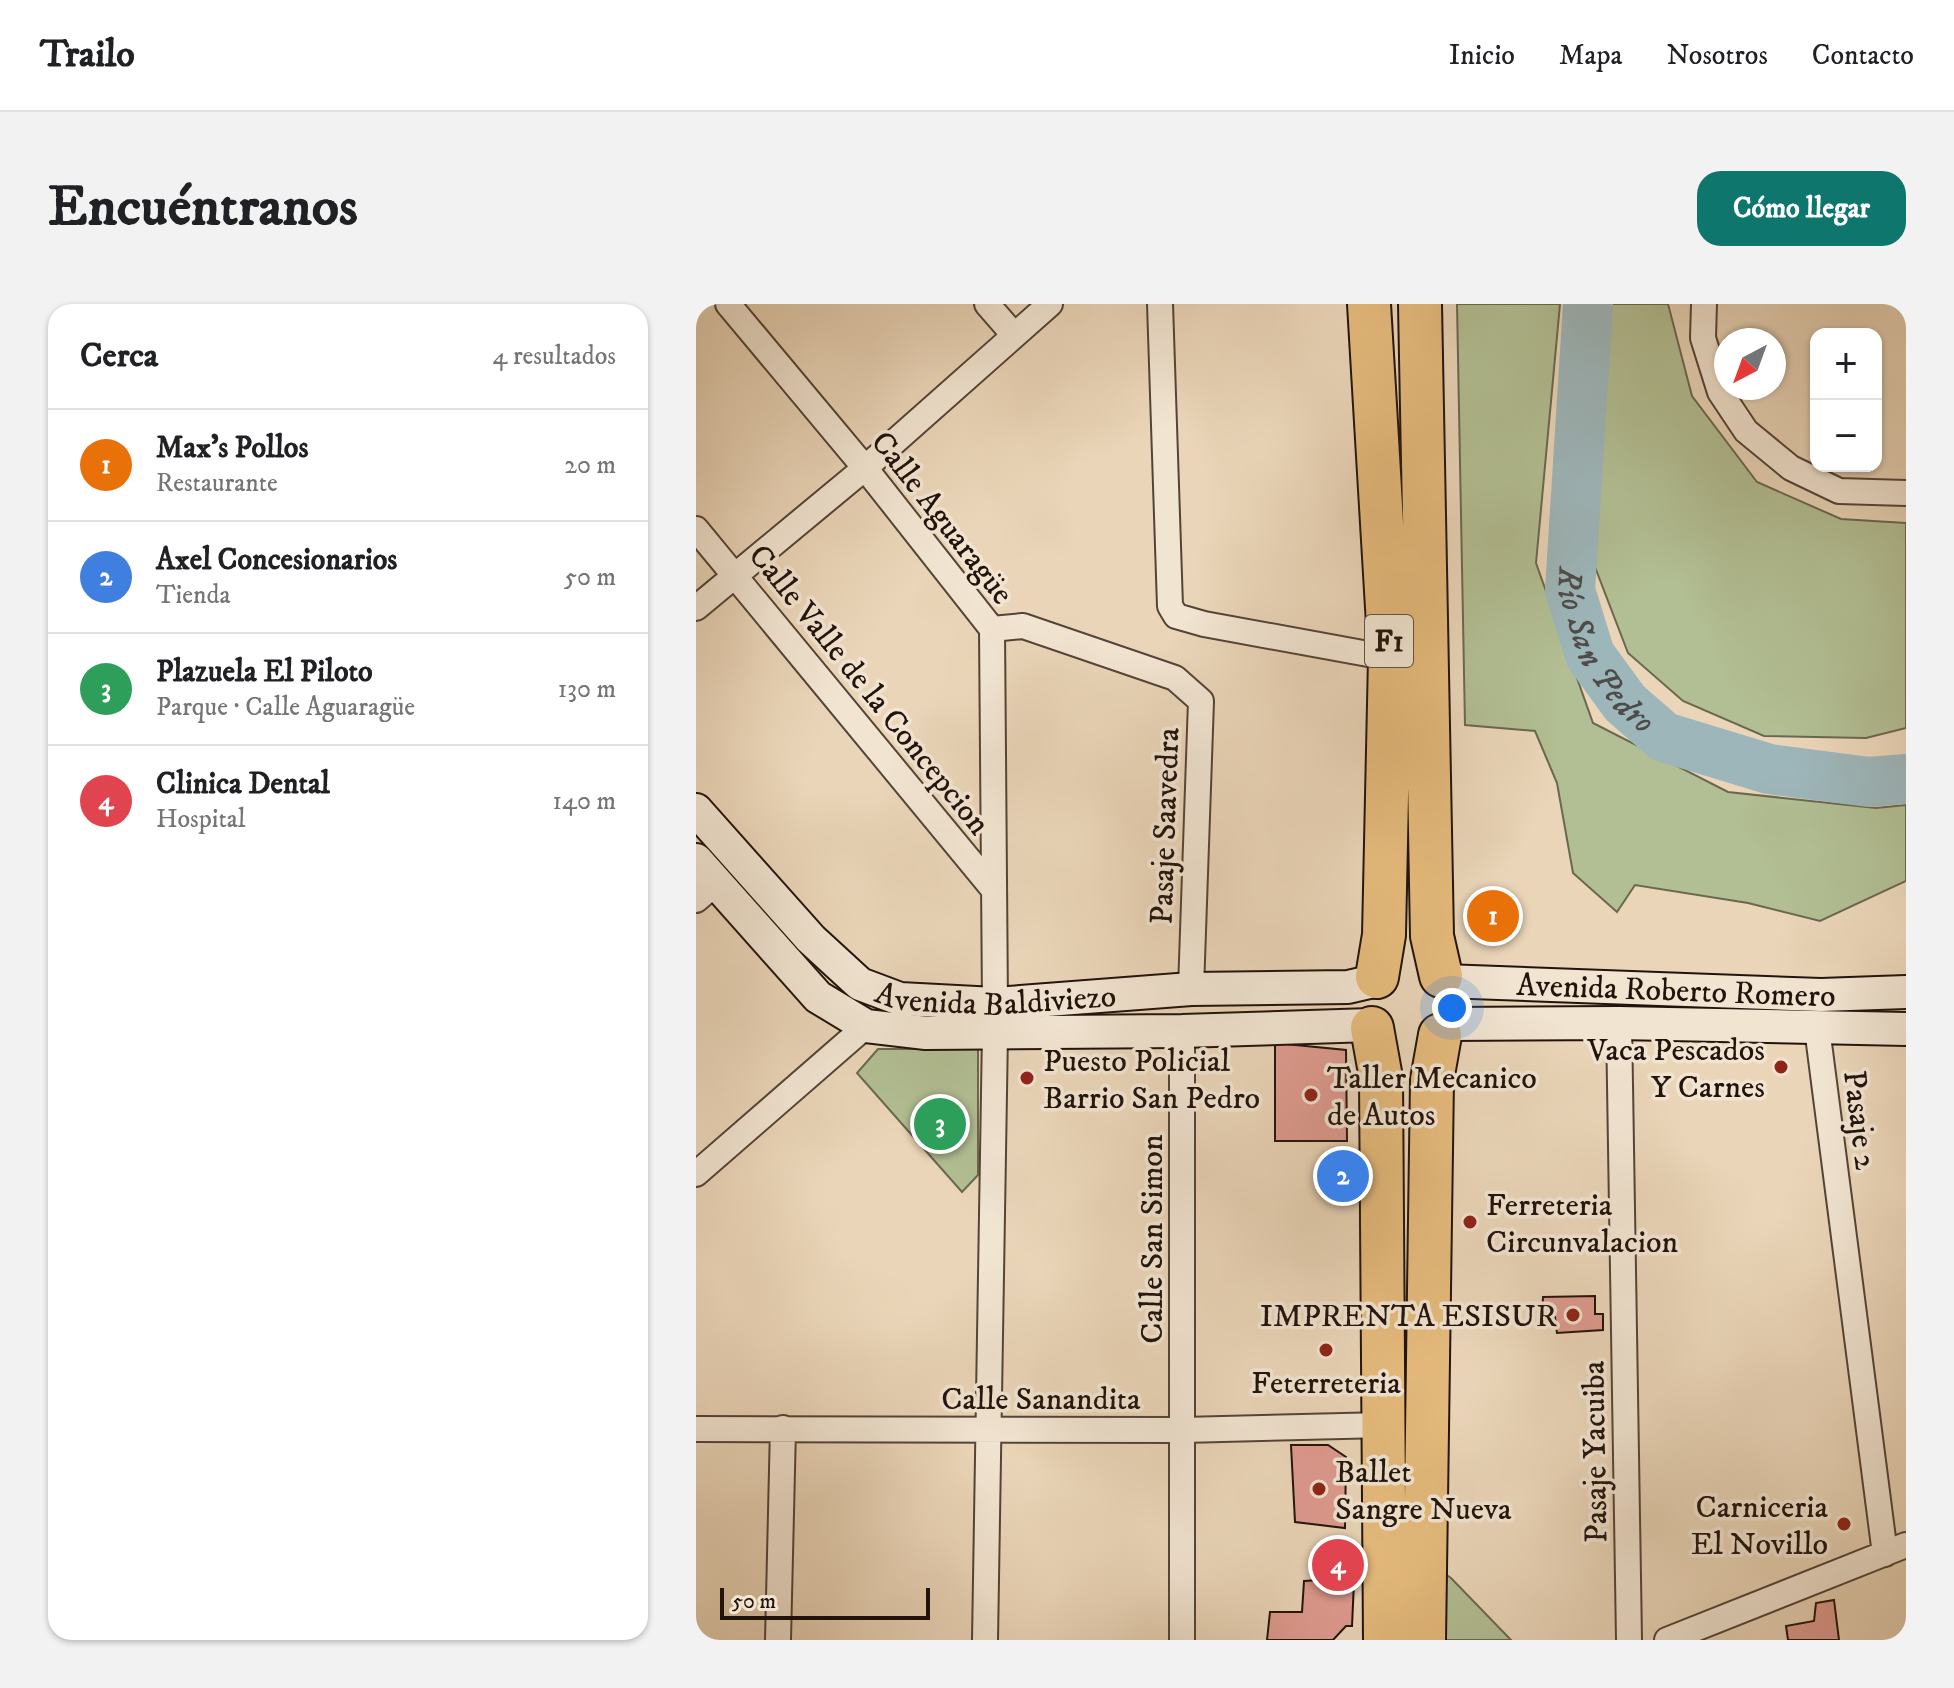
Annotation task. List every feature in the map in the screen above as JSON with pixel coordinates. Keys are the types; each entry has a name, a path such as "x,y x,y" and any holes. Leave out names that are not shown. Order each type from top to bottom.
{"highway":[{"name":"F1","path":"1369,304 1390,658 1384,935 1375,979 1366,1003 1381,1078 1385,1640"},
{"name":"F1","path":"1420,304 1432,936 1442,978 1451,997 1432,1080 1424,1640"},
{"path":"1375,979 1396,964 1408,963 1431,969 1442,978"},
{"path":"1372,1026 1383,1039 1396,1046 1412,1048 1427,1044 1444,1030"}],"street":[{"name":"Calle Aguaragüe","path":"728,304 865,468 992,629 995,1018 985,1640"},
{"path":"987,304 1014,335"},
{"path":"696,608 865,468 1050,304"},
{"path":"1160,304 1170,606 1176,616 1204,624 1390,658"},
{"path":"1704,304 1703,338 1720,392 1746,431 1791,468 1839,491 1906,493"},
{"name":"Calle Valle de la Concepcion","path":"696,529 994,890"},
{"name":"Pasaje Saavedra","path":"992,629 1023,626 1175,678 1201,701 1191,989"},
{"name":"Avenida Baldiviezo","path":"696,810 811,939 860,984 900,999 995,1018 1182,1031 1372,1026"},
{"name":"Avenida Baldiviezo","path":"703,881 818,997 866,1026 926,1033 995,1018 1191,989 1348,987 1375,979"},
{"name":"Avenida Roberto Romero","path":"1442,978 1821,995 1906,992"},
{"name":"Avenida Roberto Romero","path":"1444,1030 1619,1023 1906,1029"},
{"name":"Pasaje Yacuiba","path":"1619,1023 1629,1640"},
{"path":"696,1174 866,1026"},
{"name":"Pasaje 2","path":"1817,1028 1895,1550"},
{"name":"Calle San Simon","path":"1182,1031 1182,1640"},
{"name":"Calle Sanandita","path":"696,1429 1183,1430 1385,1425"},
{"path":"778,1640 783,1428"},
{"path":"1667,1640 1895,1550"}],"green space":[{"path":"1457,304 1560,304 1536,563 1593,723 1728,792 1876,808 1906,805 1906,881 1820,921 1748,903 1635,885 1617,912 1573,873 1557,783 1535,731 1465,725"},
{"path":"1611,304 1668,304 1692,396 1757,482 1841,519 1906,523 1906,728 1866,738 1764,736 1683,701 1628,653 1595,567"},
{"path":"878,1049 978,1049 978,1175 962,1192 857,1073"},
{"path":"1435,1567 1451,1578 1511,1640 1437,1640"}],"building":[{"name":"Taller Mecanico de Autos","path":"1275,1043 1346,1050 1347,1141 1275,1141"},
{"name":"IMPRENTA ESISUR","path":"1595,1296 1595,1314 1603,1314 1603,1330 1557,1333 1555,1317 1542,1317 1543,1297"},
{"name":"Ballet Sangre Nueva","path":"1291,1445 1328,1445 1346,1457 1345,1528 1295,1522"},
{"path":"1340,1579 1347,1584 1354,1582 1352,1626 1346,1626 1333,1640 1267,1640 1270,1612 1302,1612 1304,1581"},
{"path":"1834,1600 1839,1640 1788,1640 1786,1626 1814,1621 1816,1603"}],"waterway":[{"name":"Río San Pedro","path":"1588,304 1570,590 1590,655 1625,703 1664,737 1769,769 1869,782 1906,779"}],"place":[{"name":"Max's Pollos","path":"1493,916"},
{"name":"Vaca Pescados Y Carnes","path":"1781,1067"},
{"name":"Puesto Policial Barrio San Pedro","path":"1027,1078"},
{"name":"Taller Mecanico de Autos","path":"1311,1095"},
{"name":"Plazuela El Piloto","path":"940,1124"},
{"name":"Axel Concesionarios","path":"1343,1176"},
{"name":"Ferreteria Circunvalacion","path":"1470,1222"},
{"name":"IMPRENTA ESISUR","path":"1573,1315"},
{"name":"Feterreteria","path":"1326,1350"},
{"name":"Ballet Sangre Nueva","path":"1319,1489"},
{"name":"Carniceria El Novillo","path":"1844,1524"},
{"name":"Clinica Dental","path":"1338,1565"}]}
